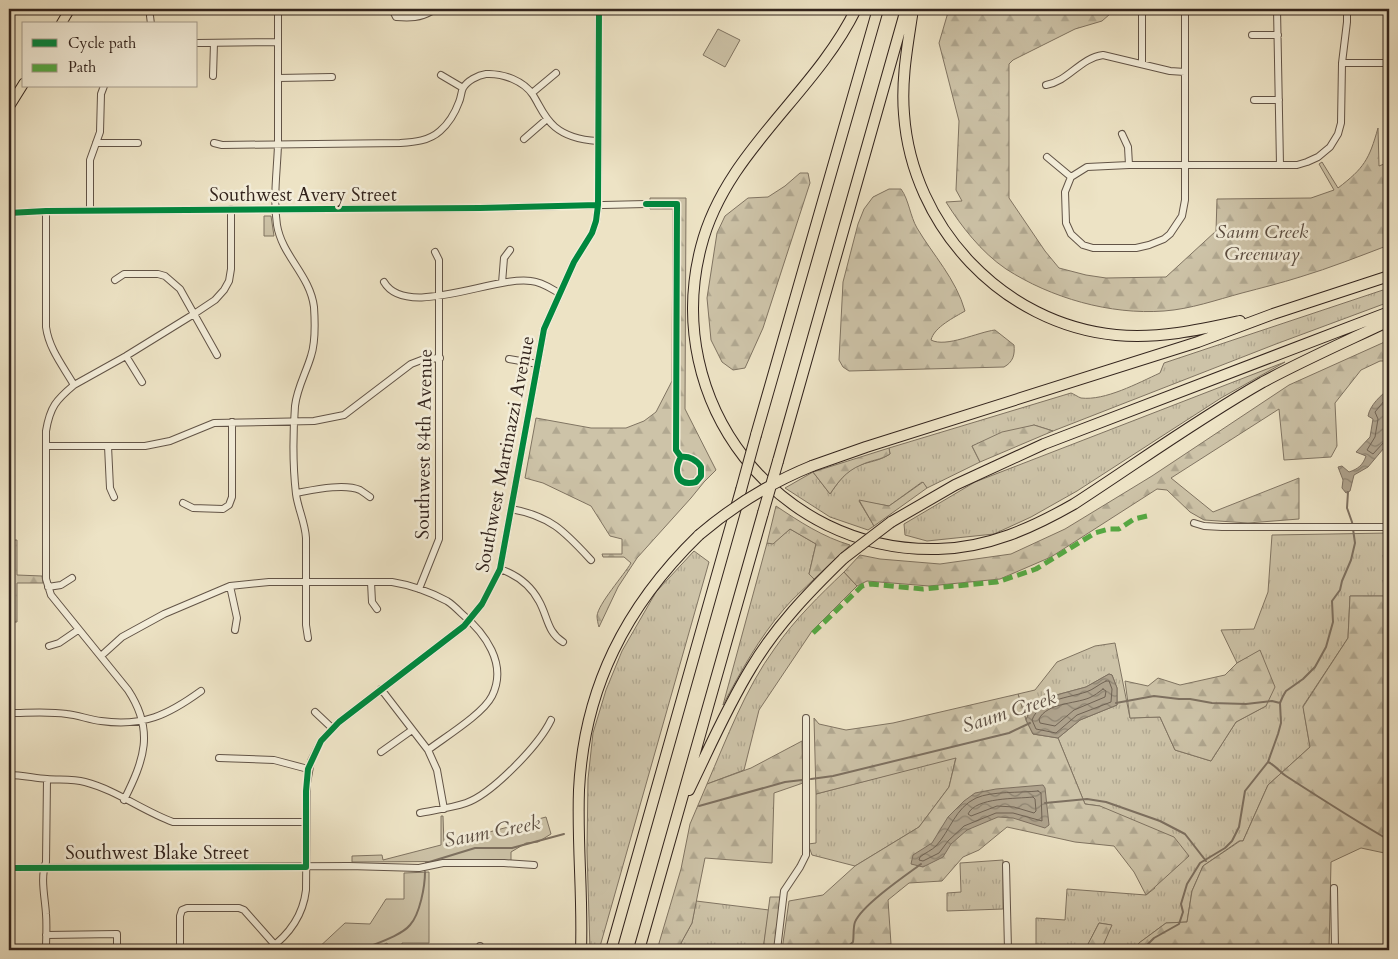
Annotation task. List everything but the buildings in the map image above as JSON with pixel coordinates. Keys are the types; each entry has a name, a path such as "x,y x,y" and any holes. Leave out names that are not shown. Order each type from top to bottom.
{"highway":[{"path":"856,9 839,41 824,62 757,143 721,196 703,238 694,282 692,321 697,356 707,392 719,420 737,449 760,476 784,498 814,518 854,536 902,547 938,549 960,547 981,544 1006,537 1048,519 1074,504 1217,410 1262,383 1293,366 1389,321"},
{"path":"610,950 878,9"},
{"path":"639,950 906,9"},
{"path":"913,9 905,65 903,96 906,130 914,168 928,204 946,234 969,262 993,284 1014,299 1041,314 1076,327 1115,334 1141,336 1175,334 1273,314"},
{"path":"581,950 579,790 584,747 591,712 605,668 633,614 661,575 699,535 724,514 781,480 812,466 866,447 1189,345 1273,314 1389,276"},
{"path":"677,817 735,695 751,667 795,608 811,590 844,558 891,522 955,485 1027,451 1389,312"}],"main road":[{"path":"62,22 70,9"},
{"path":"9,105 22,86"}],"street":[{"path":"278,9 277,226 282,245 306,281 314,307 314,344 311,357 298,389 294,421 296,493 305,528 308,638"},
{"path":"392,9 396,16 408,18 422,16 432,11"},
{"name":"Southwest Martinazzi Avenue","path":"268,950 287,934 300,914 305,898 308,769 321,741 332,728 470,620 489,593 500,569 544,329 574,262 592,233 598,205 599,9"},
{"path":"1142,9 1142,64"},
{"path":"1185,9 1185,165 1184,208 1178,223 1164,239 1143,247 1093,248 1083,244 1074,238 1068,229 1065,217 1065,192 1071,176 1086,166 1129,164 1185,165 1302,164 1318,157 1330,147 1338,134 1341,123 1342,63 1347,22 1346,9"},
{"path":"1277,9 1280,165"},
{"path":"150,16 150,22"},
{"path":"1252,35 1278,35"},
{"path":"198,43 278,42"},
{"path":"213,76 214,43"},
{"path":"1046,85 1058,82 1085,61 1096,56 1110,56 1170,71 1185,72"},
{"path":"1342,63 1389,63"},
{"path":"532,93 556,73"},
{"path":"214,143 222,145 278,145 400,143 427,139 439,132 450,120 459,102 463,88 473,79 484,74 497,74 524,85 532,93 547,119 566,134 576,139 598,141"},
{"path":"441,75 463,88"},
{"path":"278,78 332,77"},
{"path":"90,210 89,166 100,132 101,94 103,88"},
{"path":"1254,100 1279,100"},
{"path":"524,139 547,119"},
{"path":"1122,134 1128,147 1129,164"},
{"path":"96,143 138,143"},
{"path":"1047,157 1071,176"},
{"name":"Southwest Avery Street","path":"9,213 90,210 480,208 646,204"},
{"path":"124,800 142,760 144,745 141,721 133,698 55,601 48,588 46,578 46,446 48,417 52,406 58,398 74,385 126,356 215,300 229,281 231,269 231,209"},
{"path":"46,211 48,338 51,347 74,385"},
{"path":"502,283 504,258 510,250"},
{"name":"Southwest 84th Avenue","path":"419,589 439,539 440,296 439,260 435,252"},
{"path":"115,280 124,274 158,274 166,276 180,289 217,355"},
{"path":"384,282 389,290 400,295 440,296 502,283 531,280 544,284 559,293"},
{"path":"126,356 142,382"},
{"path":"46,446 158,445 214,423 314,421 344,414 411,364 424,359 440,358"},
{"name":"Southwest Martinazzi Avenue","path":"509,359 538,364"},
{"path":"183,503 193,508 223,509 229,505 232,497 232,422"},
{"path":"108,446 110,488 114,497"},
{"path":"296,493 318,488 341,487 358,489 370,496"},
{"path":"511,509 529,512 553,523 591,560"},
{"path":"1194,523 1204,526 1222,527 1389,527"},
{"path":"500,569 521,579 531,590 539,601 554,636 563,642"},
{"path":"48,588 61,585 72,578"},
{"path":"101,656 122,637 164,614 230,586 269,582 372,582 405,584 448,601 470,620 489,644 497,670 496,684 486,705 428,750"},
{"path":"372,582 372,602 377,610"},
{"path":"230,586 237,618 235,630"},
{"path":"49,646 59,643 78,630"},
{"path":"381,689 434,759 444,809"},
{"path":"9,713 66,714 116,723 141,721 161,716 201,690"},
{"path":"315,712 332,728"},
{"path":"777,950 784,891 806,855 806,718"},
{"path":"420,813 467,803 487,791 506,776 547,730 551,720"},
{"path":"381,752 412,730"},
{"path":"219,758 274,760 308,769"},
{"path":"9,775 46,779 72,779 86,782 154,815 173,822 306,822"},
{"path":"46,779 46,862 44,868 46,950"},
{"name":"Southwest Blake Street","path":"9,868 420,868 444,864 504,862 534,865"},
{"path":"1006,865 1008,950"},
{"path":"1334,888 1335,950"},
{"path":"180,950 180,916 182,910 187,908 239,908 244,910 275,945"},
{"path":"46,935 117,934 117,950"}],"green space":[{"name":"Saum Creek Greenway","path":"949,9 1003,9 1003,12 1006,14 1022,9 1108,9 1110,14 1102,21 1075,29 1013,60 1009,64 1009,198 1045,251 1059,268 1106,278 1166,277 1216,231 1217,199 1311,198 1334,190 1319,164 1322,162 1338,188 1360,169 1372,148 1378,128 1379,166 1389,162 1389,245 1293,279 1194,306 1164,311 1144,312 1102,307 1062,296 1023,279 1006,269 980,247 946,202 962,201 956,190 959,121 939,43"},
{"path":"718,29 740,40 725,67 703,55"},
{"path":"800,173 808,173 810,183 763,328 745,368 733,370 722,362 711,340 707,298 717,233 725,216 748,198 768,197"},
{"path":"889,189 901,189 917,228 956,288 965,311 940,327 931,340 937,342 953,341 995,330 1014,345 1013,358 1010,363 1004,367 849,371 843,367 839,360 843,282 858,224 864,209 873,197"},
{"path":"650,198 686,198 685,409 716,470 637,558 618,587 599,627 598,611 631,563 624,557 603,557 602,554 622,554 622,539 610,536 591,506 543,483 525,478 536,418 591,428 626,428 644,421 656,412 672,381 673,209 650,209"},
{"path":"264,216 271,216 274,236 264,236"},
{"path":"1389,288 1389,302 1053,431 1034,425 972,446 980,462 927,488 922,482 889,506 859,501 874,526 868,530 830,517 785,488 813,472 830,494 848,472 857,466 887,456 890,454 889,448 1071,393 1081,398 1100,397 1111,394 1160,373 1164,363"},
{"path":"1389,340 1389,361 1380,361 1361,370 1335,403 1337,446 1331,457 1284,460 1279,409 1171,478 1213,512 1299,478 1299,519 1248,523 1204,520 1190,512 1167,490 1157,489 1051,557 1000,579 929,586 867,581 857,586 844,572 860,555 880,559 940,564 1011,554 1065,529 1152,476 1289,385"},
{"path":"1285,362 1221,398 1077,491 1031,517 994,534 927,541 905,535 904,524 975,482"},
{"path":"1034,425 1053,431 980,462 972,446 1002,432"},
{"path":"889,448 890,454 856,467 839,481 830,494 813,472"},
{"path":"923,482 927,488 874,526 859,500 889,506"},
{"path":"776,506 821,533 850,545 814,579 809,574 816,544 790,529 773,544 767,543"},
{"path":"790,529 816,544 809,574 814,579 787,605 766,631 723,705 767,543 773,543"},
{"path":"1389,533 1389,596 1350,596 1348,638 1303,706 1310,747 1268,785 1243,841 1239,841 1203,866 1192,891 1187,922 1166,923 1139,943 1134,950 1101,950 1111,925 1099,923 1085,950 1036,950 1036,918 1065,920 1067,889 1146,895 1155,888 1100,806 1085,804 1058,738 1080,720 1117,705 1117,688 1112,675 1109,674 1086,687 1049,697 1031,708 1026,720 1018,694 1035,690 1057,662 1095,646 1115,643 1130,718 1160,717 1175,750 1211,761 1236,722 1266,706 1260,651 1237,663 1221,630 1254,629 1268,592 1272,535"},
{"path":"9,540 17,540 17,575 42,576 43,583 17,583 17,622 9,622"},
{"path":"694,551 709,562 599,950 590,950 587,851 588,779 593,733 606,690 622,651 656,592"},
{"path":"844,572 857,586 812,631 759,710 744,770 707,784 737,714 764,664 799,618"},
{"path":"1350,596 1389,596 1389,854 1361,848 1331,862 1329,950 1134,950 1139,943 1166,923 1187,922 1192,891 1203,866 1240,841 1243,841 1268,785 1310,747 1303,707 1348,638"},
{"path":"1260,650 1275,687 1266,706 1236,722 1211,761 1175,750 1160,717 1130,718 1125,681 1148,686 1158,678 1180,685 1225,675 1237,663"},
{"path":"1018,694 1026,720 1033,734 1058,738 1085,804 1100,806 1174,837 1189,856 1146,895 1134,872 1114,846 1075,842 1007,827 979,850 963,857 942,881 909,883 888,900 891,944 865,946 865,950 782,950 789,901 823,895 855,866 919,827 949,787 956,758 816,794 814,718 819,724 846,730 893,723"},
{"path":"802,741 803,783 774,793 772,863 705,858 692,923 681,943 681,950 657,950 681,869 690,824 707,784 751,768"},
{"path":"956,757 949,787 919,827 855,866 812,855 808,844 816,843 816,794"},
{"path":"441,816 443,816 444,844 546,817 551,834 538,842 526,843 511,852 511,861 352,862 352,856 382,855 383,860 441,845"},
{"path":"1003,860 1003,909 947,911 947,893 961,892 960,863"},
{"path":"429,872 429,943 402,943 402,950 390,950 387,943 372,950 316,950 345,923 370,924 386,899 404,899 404,873"},
{"path":"770,897 780,897 775,950 763,950"},
{"path":"696,901 769,910 763,950 681,950 681,943 692,923"},
{"path":"1099,923 1112,925 1101,950 1085,950"}],"water":[{"path":"1389,389 1389,442 1368,467 1354,475 1350,491 1346,493 1342,488 1343,480 1338,467 1342,466 1349,472 1362,464 1366,456 1356,452 1370,437 1373,419 1368,416 1369,412 1376,401"},
{"path":"1109,674 1112,675 1117,688 1117,705 1080,720 1058,738 1033,734 1026,720 1031,708 1049,697 1086,687"},
{"path":"1043,785 1045,788 1049,825 1045,828 1013,818 998,817 967,830 951,844 943,857 923,867 911,864 913,855 932,843 948,817 975,793 996,789"}],"waterway":[{"name":"Saum Creek","path":"1388,390 1389,385"},
{"name":"Saum Creek","path":"1142,950 1154,938 1179,924 1183,912 1181,904 1187,884 1200,863 1225,848 1232,841 1239,827 1245,791 1268,762 1278,734 1281,723 1280,703 1283,696 1286,691 1303,679 1315,667 1326,647 1333,622 1332,601 1340,590 1355,543 1352,522 1347,508 1348,492"},
{"name":"Saum Creek","path":"1116,703 1154,696 1212,703 1246,704 1272,701 1280,703"},
{"name":"Saum Creek","path":"811,779 833,776 1009,733 1030,723"},
{"path":"1268,762 1286,776 1389,840"},
{"name":"Saum Creek","path":"699,806 785,782 802,780"},
{"path":"1045,803 1087,799 1106,802 1160,821 1185,834 1206,861"},
{"name":"Saum Creek","path":"426,863 475,848 512,848 564,834"},
{"path":"844,950 853,942 855,922 866,907 921,864"},
{"name":"Saum Creek","path":"361,950 394,936 410,925 419,907 425,872"}],"marked path":[{"path":"813,633 862,586 870,584 923,589 997,582 1036,569 1095,533 1109,529 1119,529 1134,519 1147,516"}],"cycle path":[{"path":"9,868 306,867 306,791 308,769 321,741 339,722 464,626 482,604 500,569 544,329 574,262 592,233 596,221 598,205 599,9"},
{"path":"646,204 677,204 676,450 681,457 677,472 681,480 690,483 696,482 701,476 701,467 693,459 681,457"},
{"path":"9,213 598,205"}]}
